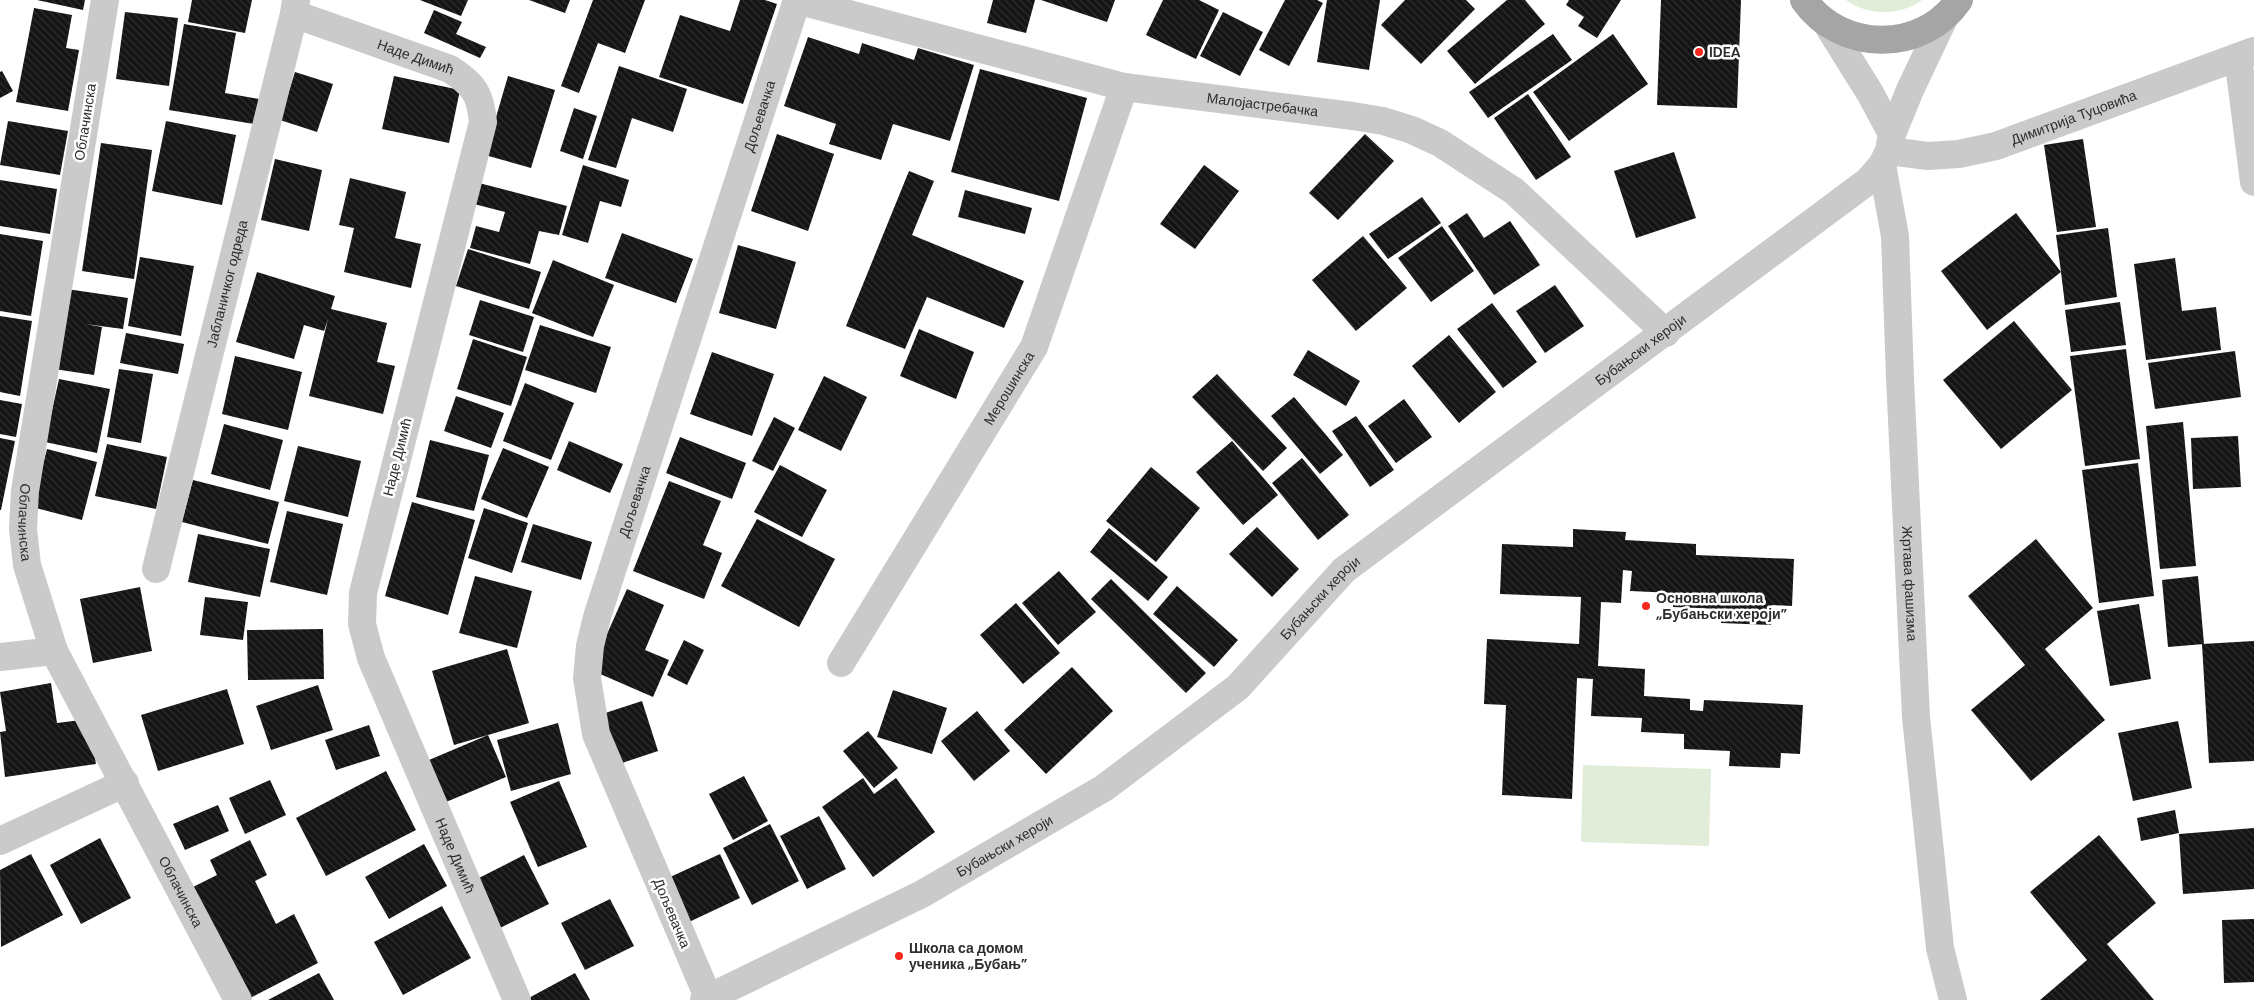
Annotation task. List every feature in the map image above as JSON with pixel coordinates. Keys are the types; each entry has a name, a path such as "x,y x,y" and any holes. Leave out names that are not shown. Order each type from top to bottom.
{"main road":[{"path":"1804,0 1811,10 1827,24 1850,36 1875,40 1900,39 1924,30 1952,8"}],"street":[{"name":"Облачинска","path":"105,0 23,508 22,529 27,565 54,651 238,1000"},
{"name":"Малојастребачка","path":"796,0 1124,87 1353,116 1405,127 1433,139 1514,191 1666,333"},
{"name":"Дољевачка","path":"706,998 596,734 587,678 590,646 597,617 796,0"},
{"name":"Јабланичког одреда","path":"156,569 295,7"},
{"name":"Наде Димић","path":"295,7 450,68 476,90 481,106 483,122 362,593 362,624 371,658 517,1000"},
{"path":"1888,150 1910,90 1952,8"},
{"name":"Жртава фашизма","path":"1827,24 1870,93 1888,150 1895,236 1916,717 1940,948 1952,1000"},
{"path":"2246,54 2254,182"},
{"name":"Димитрија Туцовића","path":"1888,150 1928,156 1959,154 1996,146 2246,54"},
{"name":"Мерошинска","path":"841,663 1034,348 1124,87"},
{"name":"Бубањски хероји","path":"706,998 922,894 1104,788 1238,688 1344,570 1666,333 1868,181 1888,150"},
{"path":"0,657 54,651"},
{"path":"0,841 125,783"}],"green space":[{"path":"1846,0 1922,0 1904,9 1884,12 1864,9"},
{"path":"1583,765 1711,769 1709,846 1581,842"}],"building":[{"path":"37,0 85,0 83,10"},
{"path":"192,0 252,0 245,33 188,22"},
{"path":"420,0 468,0 461,16"},
{"path":"529,0 570,0 565,13"},
{"path":"593,0 645,0 625,53 598,43 579,93 561,86"},
{"path":"740,0 765,0 777,4 743,104 659,77 680,15 730,31"},
{"path":"993,0 1035,0 1026,33 987,23"},
{"path":"1041,0 1115,0 1107,22"},
{"path":"1163,0 1199,0 1219,10 1196,59 1146,35"},
{"path":"1285,0 1317,0 1323,3 1289,66 1259,50"},
{"path":"1327,0 1380,0 1369,70 1317,62"},
{"path":"1405,0 1466,0 1475,9 1421,64 1381,25"},
{"path":"1507,0 1525,0 1545,24 1475,84 1447,51"},
{"path":"1569,0 1621,0 1597,38 1578,26 1584,17 1566,5"},
{"name":"IDEA","path":"1661,0 1741,0 1737,108 1657,105"},
{"path":"34,8 72,15 66,48 79,50 68,111 16,102"},
{"path":"434,10 462,22 456,34 486,47 480,58 424,33"},
{"path":"125,12 178,18 169,86 116,79"},
{"path":"1223,12 1263,32 1240,76 1200,56"},
{"path":"184,24 236,33 225,93 259,99 254,124 169,110"},
{"path":"1553,34 1572,60 1488,118 1469,92"},
{"path":"1613,34 1648,84 1569,141 1533,92"},
{"path":"808,37 859,54 862,43 914,60 918,48 974,65 950,141 893,124 881,160 829,144 836,124 784,106"},
{"path":"619,66 687,89 673,132 632,118 616,168 588,160"},
{"path":"980,69 1087,98 1059,201 951,172"},
{"path":"2,71 13,91 0,98 0,72"},
{"path":"295,72 333,84 317,132 280,120"},
{"path":"394,76 460,90 449,143 382,129"},
{"path":"508,76 555,90 531,168 485,155"},
{"path":"1528,94 1571,157 1536,180 1494,118"},
{"path":"574,108 597,116 583,159 560,151"},
{"path":"8,121 68,131 60,175 0,165"},
{"path":"166,121 236,135 222,205 152,191"},
{"path":"777,134 834,154 808,231 751,211"},
{"path":"1365,134 1394,161 1338,220 1309,193"},
{"path":"2083,139 2096,227 2057,232 2044,145"},
{"path":"101,143 152,150 134,279 82,271"},
{"path":"1674,152 1696,218 1636,238 1614,171"},
{"path":"275,159 322,170 309,231 261,220"},
{"path":"583,165 629,180 621,207 600,201 588,243 562,235"},
{"path":"1204,165 1239,191 1195,249 1160,224"},
{"path":"909,171 934,181 912,235 1024,281 1004,328 927,297 905,349 846,326"},
{"path":"350,178 406,192 395,238 421,244 411,288 344,272 354,228 339,225"},
{"path":"0,180 57,189 50,234 0,226"},
{"path":"479,183 567,206 559,235 539,231 530,264 470,248 476,226 499,232 505,212 474,204"},
{"path":"965,190 1032,208 1025,234 958,217"},
{"path":"1422,197 1441,223 1388,259 1369,234"},
{"path":"1467,213 1484,238 1510,221 1540,265 1494,295 1448,226"},
{"path":"2016,213 2061,272 1987,330 1941,271"},
{"path":"1442,226 1474,271 1431,302 1398,258"},
{"path":"2108,228 2117,297 2065,305 2056,235"},
{"path":"622,233 693,259 676,303 605,278"},
{"path":"0,234 43,241 31,316 0,311"},
{"path":"1363,236 1407,288 1356,331 1312,280"},
{"path":"738,245 796,262 776,329 719,313"},
{"path":"468,249 541,272 529,309 456,286"},
{"path":"140,257 194,266 181,336 128,326"},
{"path":"2175,258 2182,311 2216,307 2221,350 2146,360 2134,264"},
{"path":"553,260 614,285 593,337 532,313"},
{"path":"257,272 335,296 331,309 387,323 377,362 395,366 383,414 309,396 328,319 324,331 304,325 294,359 236,342"},
{"path":"1555,285 1584,326 1545,353 1516,311"},
{"path":"67,289 128,298 123,329 85,324 102,327 94,375 54,369"},
{"path":"480,300 534,317 523,352 469,335"},
{"path":"2120,302 2126,345 2071,352 2065,310"},
{"path":"1492,303 1537,362 1503,388 1457,329"},
{"path":"0,316 32,321 20,396 0,392"},
{"path":"2014,321 2072,390 2001,449 1943,380"},
{"path":"540,325 611,347 596,393 525,370"},
{"path":"919,329 974,352 956,399 900,376"},
{"path":"126,333 184,344 178,374 120,363"},
{"path":"1449,335 1496,392 1459,423 1412,366"},
{"path":"473,339 527,357 511,406 457,389"},
{"path":"2126,349 2140,459 2085,466 2070,356"},
{"path":"1308,350 1360,381 1346,406 1293,375"},
{"path":"2235,351 2241,397 2155,409 2148,363"},
{"path":"712,352 774,374 752,436 690,414"},
{"path":"235,356 302,372 288,430 222,414"},
{"path":"119,369 153,374 141,443 107,437"},
{"path":"1217,374 1287,448 1263,471 1192,397"},
{"path":"824,376 867,397 841,451 798,430"},
{"path":"59,379 110,389 97,453 45,442"},
{"path":"525,383 574,403 551,460 503,441"},
{"path":"456,396 504,413 491,448 444,431"},
{"path":"1294,397 1343,455 1320,474 1271,416"},
{"path":"1404,399 1432,437 1396,463 1368,426"},
{"path":"0,400 22,404 16,437 0,434"},
{"path":"1356,416 1394,470 1370,487 1332,431"},
{"path":"774,417 795,428 773,471 752,461"},
{"path":"2183,422 2196,566 2160,569 2146,426"},
{"path":"224,424 283,440 270,490 211,474"},
{"path":"2238,436 2241,487 2193,489 2191,438"},
{"path":"680,437 746,463 732,499 666,473"},
{"path":"0,438 15,441 1,510 0,510"},
{"path":"430,440 489,455 474,511 416,497"},
{"path":"569,441 623,464 610,493 557,470"},
{"path":"1232,441 1278,495 1243,525 1196,472"},
{"path":"107,444 167,457 156,509 95,496"},
{"path":"298,446 361,461 348,517 284,501"},
{"path":"503,448 549,467 527,518 481,499"},
{"path":"47,449 97,462 82,520 32,507"},
{"path":"1302,458 1349,515 1318,540 1272,483"},
{"path":"2138,463 2154,596 2099,603 2082,470"},
{"path":"780,465 827,490 802,537 754,512"},
{"path":"1151,467 1200,508 1156,562 1106,521"},
{"path":"193,480 279,502 268,544 182,522"},
{"path":"669,481 721,501 703,545 722,553 704,599 633,571"},
{"path":"412,502 475,520 448,615 385,596"},
{"path":"484,508 528,523 512,573 468,558"},
{"path":"287,511 343,524 327,595 270,582"},
{"path":"757,519 835,559 799,627 721,586"},
{"path":"533,524 592,542 581,580 521,562"},
{"path":"1257,527 1299,569 1272,597 1229,554"},
{"path":"1109,528 1168,577 1148,601 1090,552"},
{"path":"1573,529 1626,532 1625,540 1696,544 1696,555 1794,559 1792,606 1772,605 1771,625 1721,623 1721,609 1673,607 1674,593 1630,591 1632,571 1623,570 1621,603 1601,602 1598,666 1645,669 1644,696 1690,699 1690,710 1703,711 1704,700 1803,705 1800,754 1781,753 1780,768 1729,766 1730,751 1684,749 1684,734 1641,732 1642,718 1591,716 1593,679 1577,678 1572,799 1502,795 1506,705 1484,704 1487,639 1579,644 1581,597 1500,594 1502,544 1573,547"},
{"path":"198,534 270,549 260,597 188,582"},
{"path":"2036,539 2093,608 2045,649 2105,720 2031,781 1971,710 2025,665 1968,596"},
{"path":"1059,571 1096,612 1058,645 1022,603"},
{"path":"475,576 532,591 517,648 459,633"},
{"path":"2198,576 2204,644 2168,647 2162,580"},
{"path":"1111,579 1206,673 1186,693 1091,599"},
{"path":"1177,586 1238,640 1214,667 1153,614"},
{"path":"140,587 152,651 93,663 80,599"},
{"path":"627,589 664,605 645,650 669,660 653,697 591,670"},
{"path":"205,597 248,602 243,640 200,635"},
{"path":"1016,603 1060,653 1023,684 980,635"},
{"path":"2139,604 2151,679 2110,686 2097,611"},
{"path":"323,629 324,679 248,680 247,630"},
{"path":"684,640 704,650 687,685 667,675"},
{"path":"2254,641 2254,761 2209,763 2202,644"},
{"path":"507,649 529,723 454,745 432,671"},
{"path":"1072,667 1113,711 1046,774 1004,730"},
{"path":"51,683 57,723 89,719 96,764 5,777 0,732 6,731 0,692"},
{"path":"318,685 333,730 271,750 256,706"},
{"path":"227,689 244,744 158,771 141,715"},
{"path":"893,690 947,708 932,754 877,737"},
{"path":"642,701 658,751 613,766 596,716"},
{"path":"977,711 1010,751 974,781 941,741"},
{"path":"2178,721 2192,788 2133,801 2118,733"},
{"path":"558,723 571,774 511,791 497,740"},
{"path":"369,725 380,756 336,770 325,740"},
{"path":"868,731 898,768 874,788 843,751"},
{"path":"488,735 506,777 446,802 429,760"},
{"path":"386,771 416,830 326,876 296,818"},
{"path":"744,776 768,821 733,840 709,794"},
{"path":"863,778 874,794 896,778 935,832 873,877 822,807"},
{"path":"270,780 286,815 245,834 229,798"},
{"path":"559,781 587,847 538,867 510,802"},
{"path":"218,805 229,831 185,850 173,824"},
{"path":"2175,810 2179,833 2141,841 2137,818"},
{"path":"819,816 846,869 807,889 780,836"},
{"path":"770,824 799,881 752,905 723,848"},
{"path":"2254,828 2254,889 2183,894 2179,834"},
{"path":"2099,835 2156,903 2107,944 2154,1000 2040,1000 2087,960 2030,892"},
{"path":"100,838 131,898 81,924 50,865"},
{"path":"250,840 267,875 255,881 276,924 294,914 318,963 248,999 185,891 217,875 210,860"},
{"path":"424,844 447,886 389,919 365,877"},
{"path":"31,854 63,915 1,947 0,870"},
{"path":"720,854 740,898 689,922 668,878"},
{"path":"524,855 549,904 498,929 473,881"},
{"path":"610,899 634,946 585,970 561,923"},
{"path":"442,906 471,958 403,995 374,942"},
{"path":"2254,919 2254,982 2224,983 2222,920"},
{"path":"319,973 334,1000 268,1000"},
{"path":"575,973 590,1000 525,1000"}],"place":[{"name":"IDEA","path":"1699,52"},
{"name":"Основна школа „Бубањски хероји”","path":"1646,606"},
{"name":"Школа са домом ученика „Бубањ”","path":"899,956"}]}
